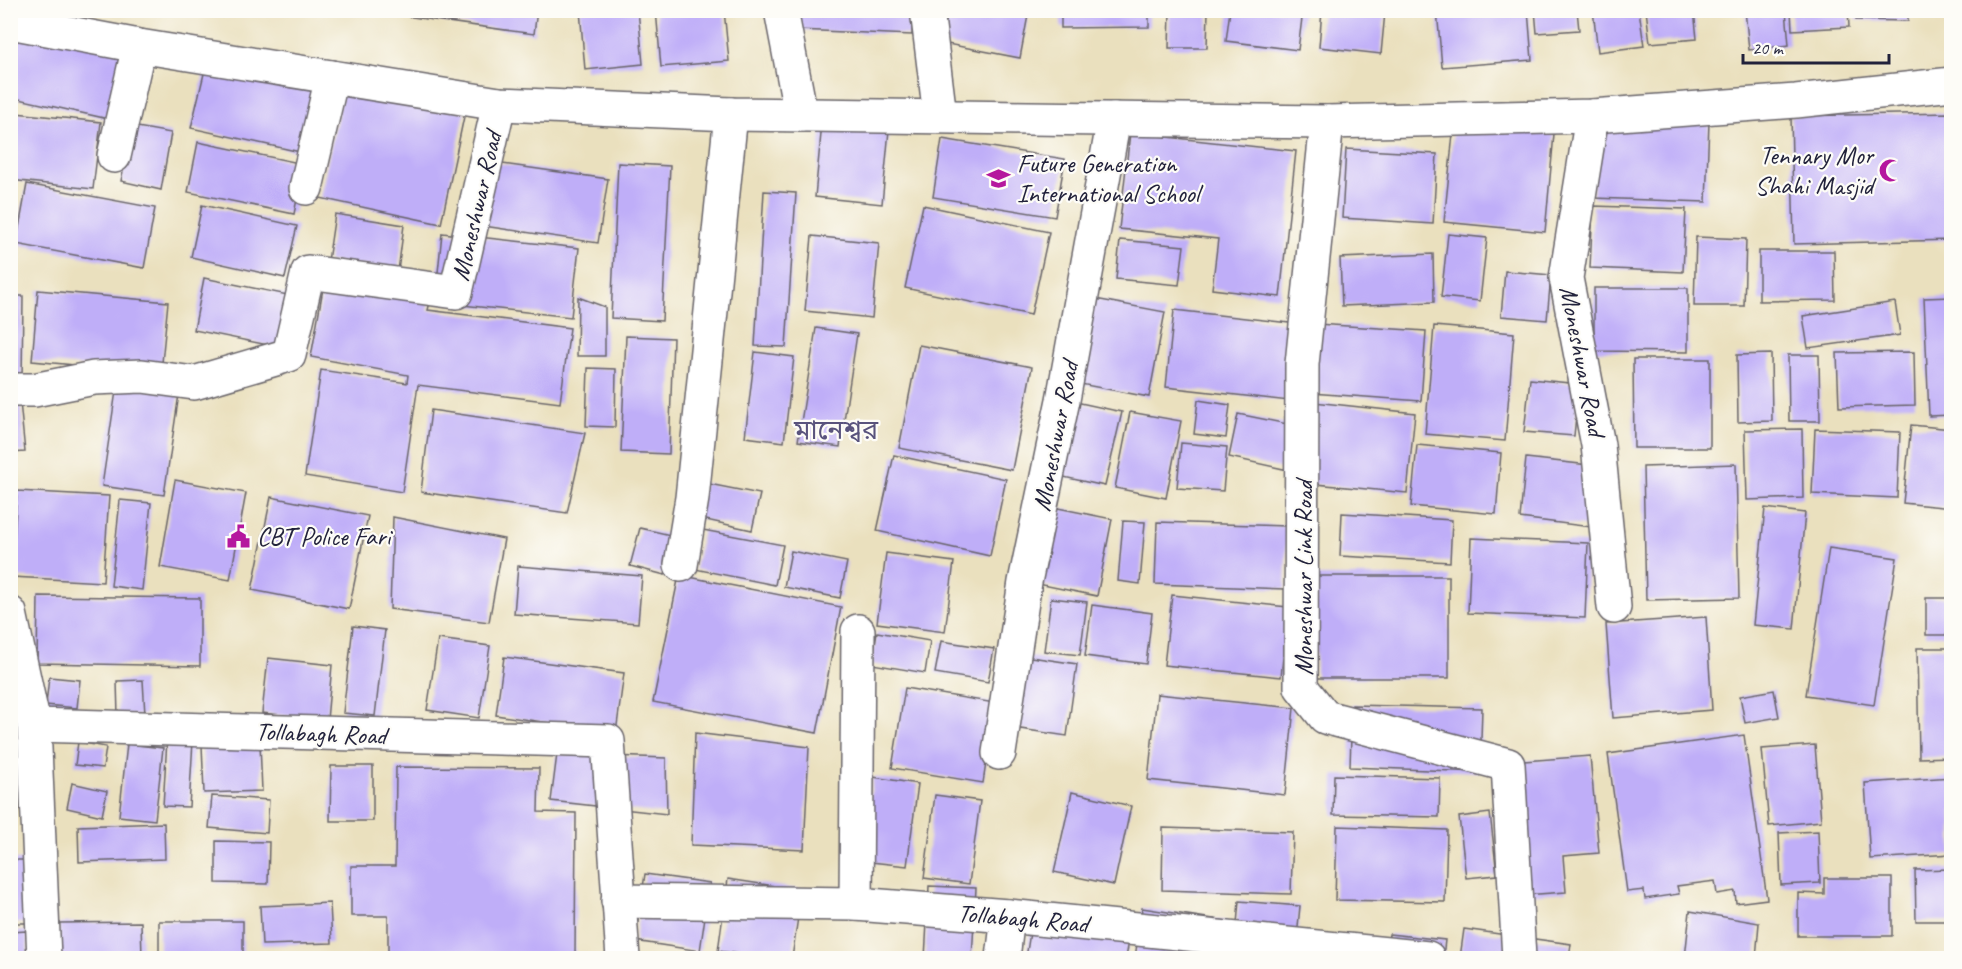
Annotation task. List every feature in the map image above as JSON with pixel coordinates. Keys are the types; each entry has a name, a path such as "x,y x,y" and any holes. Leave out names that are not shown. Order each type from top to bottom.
{"street":[{"path":"781,10 801,115"},
{"path":"927,10 940,116"},
{"name":"Moneshwar Road","path":"10,22 48,20 139,46 499,105 731,114 1327,122 1592,116 1796,101 1952,84"},
{"path":"114,156 139,46"},
{"path":"306,188 332,77"},
{"name":"Moneshwar Road","path":"10,390 34,390 94,378 142,376 194,383 289,355 308,272 456,292 499,105"},
{"path":"681,565 692,498 731,114"},
{"name":"Moneshwar Road","path":"1592,116 1566,278 1599,445 1614,607"},
{"name":"Moneshwar Road","path":"999,753 1026,582 1063,400 1114,119"},
{"name":"Moneshwar Link Road","path":"1327,122 1302,364 1301,687 1325,717 1508,765 1520,958"},
{"path":"10,613 34,725 44,958"},
{"path":"856,903 858,631"},
{"name":"Tollabagh Road","path":"34,725 608,741 618,901 856,903 1428,958"},
{"path":"618,901 622,958"},
{"path":"1004,958 1008,916"}],"building":[{"path":"362,10 537,10 534,34"},
{"path":"580,10 638,10 643,64 585,70"},
{"path":"656,10 724,10 729,61 661,67"},
{"path":"799,10 913,10 912,35 798,30"},
{"path":"948,10 1029,10 1020,58 942,43"},
{"path":"1061,10 1149,10 1149,27 1061,28"},
{"path":"1170,10 1208,10 1207,48 1169,48"},
{"path":"1230,10 1303,10 1298,50 1226,41"},
{"path":"1322,10 1385,12 1381,54 1319,47"},
{"path":"1437,10 1528,10 1532,60 1442,67"},
{"path":"1535,10 1577,10 1579,30 1537,33"},
{"path":"1593,10 1639,10 1644,46 1598,52"},
{"path":"1646,10 1694,10 1697,39 1650,43"},
{"path":"1745,10 1786,10 1789,45 1749,50"},
{"path":"1791,10 1848,10 1849,27 1792,30"},
{"path":"1856,10 1908,10 1908,21 1856,20"},
{"path":"10,26 128,52 113,120 10,97"},
{"path":"207,61 320,86 305,153 191,128"},
{"path":"344,86 465,112 441,224 320,198"},
{"path":"16,113 101,122 93,189 10,180"},
{"path":"1952,113 1952,240 1794,244 1791,116"},
{"path":"1597,117 1709,122 1706,202 1593,198"},
{"path":"822,123 889,130 882,204 815,197"},
{"path":"1454,124 1554,134 1545,232 1444,222"},
{"path":"132,126 171,133 161,190 121,181"},
{"path":"1130,133 1296,151 1280,297 1212,289 1218,239 1119,229"},
{"name":"Future Generation International School","path":"942,139 1065,159 1055,217 933,197"},
{"path":"198,142 304,164 294,214 188,192"},
{"path":"1346,149 1437,154 1433,224 1342,218"},
{"path":"474,160 608,179 598,243 464,223"},
{"path":"618,163 670,166 662,321 611,318"},
{"path":"27,184 155,208 144,268 16,244"},
{"path":"764,191 796,193 786,347 755,346"},
{"path":"202,205 297,226 285,278 191,257"},
{"path":"923,205 1049,232 1031,315 905,288"},
{"path":"1593,206 1686,209 1683,272 1590,268"},
{"path":"335,214 404,225 398,271 328,261"},
{"path":"442,233 579,248 571,317 435,302"},
{"path":"1448,234 1487,238 1480,301 1441,297"},
{"path":"812,236 879,243 872,318 805,311"},
{"path":"1696,237 1746,239 1744,306 1694,306"},
{"path":"1120,240 1184,246 1179,285 1116,279"},
{"path":"1759,251 1834,251 1835,300 1759,301"},
{"path":"1433,254 1434,302 1342,306 1340,258"},
{"path":"1505,271 1551,275 1547,320 1501,316"},
{"path":"204,278 293,296 283,348 194,330"},
{"path":"324,283 430,302 428,310 570,328 560,403 418,385 402,492 305,476 321,370 407,383 408,375 311,357"},
{"path":"1594,288 1688,288 1688,352 1594,351"},
{"path":"38,290 168,302 161,373 32,361"},
{"path":"10,296 23,296 22,382 10,382"},
{"path":"578,297 605,307 605,356 577,356"},
{"path":"1952,297 1952,415 1929,416 1924,298"},
{"path":"1090,298 1165,312 1149,397 1075,383"},
{"path":"1895,302 1900,335 1808,348 1803,316"},
{"path":"1174,310 1298,324 1289,401 1166,387"},
{"path":"1316,324 1426,331 1421,401 1311,393"},
{"path":"1434,326 1514,333 1505,441 1425,434"},
{"path":"816,328 857,334 840,447 798,441"},
{"path":"626,336 673,338 669,454 621,452"},
{"path":"919,345 1032,367 1012,470 899,448"},
{"path":"755,352 794,357 784,442 745,437"},
{"path":"1914,352 1915,405 1839,407 1837,353"},
{"path":"1771,354 1772,421 1738,422 1737,355"},
{"path":"1788,355 1819,355 1820,421 1789,421"},
{"path":"1633,359 1710,359 1710,448 1634,448"},
{"path":"588,368 616,369 615,427 586,426"},
{"path":"1530,379 1579,384 1574,436 1524,432"},
{"path":"117,384 179,394 164,495 102,486"},
{"path":"1198,400 1230,405 1226,438 1194,434"},
{"path":"20,402 25,452 10,453 10,403"},
{"path":"1076,402 1122,412 1105,486 1059,476"},
{"path":"1314,402 1415,413 1407,493 1306,483"},
{"path":"431,410 585,433 567,513 421,492"},
{"path":"1130,412 1181,421 1166,498 1115,488"},
{"path":"1238,414 1297,426 1288,470 1229,457"},
{"path":"1911,425 1952,429 1952,508 1903,503"},
{"path":"1802,429 1803,498 1747,500 1745,430"},
{"path":"1815,429 1900,432 1897,498 1812,494"},
{"path":"1181,443 1227,447 1223,491 1177,488"},
{"path":"1417,445 1501,453 1496,514 1411,506"},
{"path":"894,455 1006,479 990,556 877,531"},
{"path":"1526,458 1598,466 1591,527 1520,518"},
{"path":"1736,464 1739,598 1646,600 1643,467"},
{"path":"175,480 246,493 230,580 160,567"},
{"path":"704,483 760,494 752,530 697,518"},
{"path":"17,491 109,496 103,582 12,577"},
{"path":"271,497 368,516 349,609 252,590"},
{"path":"120,500 151,503 142,590 111,586"},
{"path":"1053,507 1112,519 1097,596 1038,584"},
{"path":"1765,508 1805,513 1794,629 1753,625"},
{"path":"1342,513 1452,520 1450,562 1340,556"},
{"path":"393,517 504,539 489,622 390,609"},
{"path":"1123,521 1145,522 1140,584 1118,581"},
{"path":"1157,522 1287,526 1285,589 1155,584"},
{"path":"640,528 675,536 665,575 630,566"},
{"path":"703,530 783,545 775,585 695,569"},
{"path":"1471,538 1588,543 1585,618 1468,613"},
{"path":"1829,548 1897,558 1874,705 1806,695"},
{"path":"791,551 847,562 840,598 784,587"},
{"path":"886,553 954,562 945,632 877,623"},
{"path":"518,566 642,576 638,623 514,614"},
{"path":"679,575 841,607 817,733 653,702"},
{"path":"1316,576 1449,576 1449,678 1316,678"},
{"path":"1172,595 1288,607 1281,677 1164,665"},
{"path":"38,596 200,598 200,666 37,663"},
{"path":"1051,598 1087,602 1080,655 1044,651"},
{"path":"1926,598 1952,598 1952,635 1926,635"},
{"path":"1092,605 1152,613 1146,664 1085,656"},
{"path":"1706,617 1712,710 1613,718 1606,624"},
{"path":"353,626 385,630 375,716 343,713"},
{"path":"877,632 930,641 925,673 872,664"},
{"path":"438,639 490,646 479,718 427,710"},
{"path":"941,641 994,649 988,682 935,673"},
{"path":"1917,648 1952,648 1952,757 1919,758"},
{"path":"1024,656 1077,664 1067,736 1014,728"},
{"path":"504,657 624,673 616,733 496,715"},
{"path":"268,658 332,665 327,720 262,713"},
{"path":"49,677 80,680 77,708 46,705"},
{"path":"143,680 145,715 118,716 117,681"},
{"path":"905,688 995,703 983,783 892,768"},
{"path":"1774,690 1779,717 1745,723 1740,696"},
{"path":"1157,694 1294,708 1285,795 1148,780"},
{"path":"1352,705 1482,708 1480,772 1350,767"},
{"path":"695,733 809,747 804,850 691,845"},
{"path":"1744,735 1767,899 1736,903 1735,891 1717,894 1715,881 1677,886 1679,894 1645,899 1644,890 1627,892 1608,754"},
{"path":"167,740 193,741 189,807 163,806"},
{"path":"78,742 106,747 103,768 75,765"},
{"path":"260,743 262,791 204,793 202,745"},
{"path":"127,744 163,748 155,820 119,816"},
{"path":"1815,745 1821,821 1769,826 1762,749"},
{"path":"557,754 666,758 667,814 551,801"},
{"path":"1590,756 1599,853 1563,856 1566,892 1510,896 1498,763"},
{"path":"10,763 16,763 13,819 10,819"},
{"path":"331,766 373,766 373,821 330,821"},
{"path":"396,767 539,768 538,812 576,813 575,958 388,958 388,916 351,916 351,866 395,866"},
{"path":"1334,775 1440,778 1439,817 1333,815"},
{"path":"873,777 918,784 907,866 862,861"},
{"path":"1952,777 1952,854 1870,859 1865,783"},
{"path":"72,783 107,791 102,816 67,808"},
{"path":"1072,792 1131,806 1114,885 1054,872"},
{"path":"935,795 980,801 969,884 924,878"},
{"path":"212,796 269,800 267,833 209,828"},
{"path":"1490,813 1497,875 1466,878 1459,817"},
{"path":"164,823 165,859 79,862 78,826"},
{"path":"1337,826 1447,830 1445,902 1335,900"},
{"path":"1163,828 1293,832 1291,894 1162,890"},
{"path":"1818,831 1820,883 1781,885 1779,833"},
{"path":"216,841 269,842 268,884 216,883"},
{"path":"10,860 25,860 26,923 10,923"},
{"path":"1952,869 1952,921 1916,921 1915,870"},
{"path":"645,874 710,883 700,951 635,941"},
{"path":"1824,878 1892,878 1892,936 1798,936 1798,893 1824,894"},
{"path":"728,879 802,890 792,958 769,958 718,951"},
{"path":"929,886 976,888 972,958 925,958"},
{"path":"1239,901 1300,906 1295,958 1234,958"},
{"path":"330,903 332,943 262,945 260,906"},
{"path":"1142,908 1226,921 1221,958 1135,958"},
{"path":"1690,911 1759,923 1756,958 1685,958"},
{"path":"159,921 243,921 243,958 159,958"},
{"path":"141,922 142,958 60,958 59,923"},
{"path":"1031,926 1129,941 1126,958 1026,958"},
{"path":"1464,929 1571,944 1569,958 1460,958"},
{"path":"27,931 28,958 10,958 10,932"},
{"path":"1389,934 1445,940 1443,958 1386,958"}],"place":[{"name":"Tennary Mor Shahi Masjid","path":"1891,170"},
{"name":"Future Generation International School","path":"999,178"},
{"name":"CBT Police Fari","path":"239,536"}],"district":[{"name":"মানেশ্বর","path":"836,430"}]}
